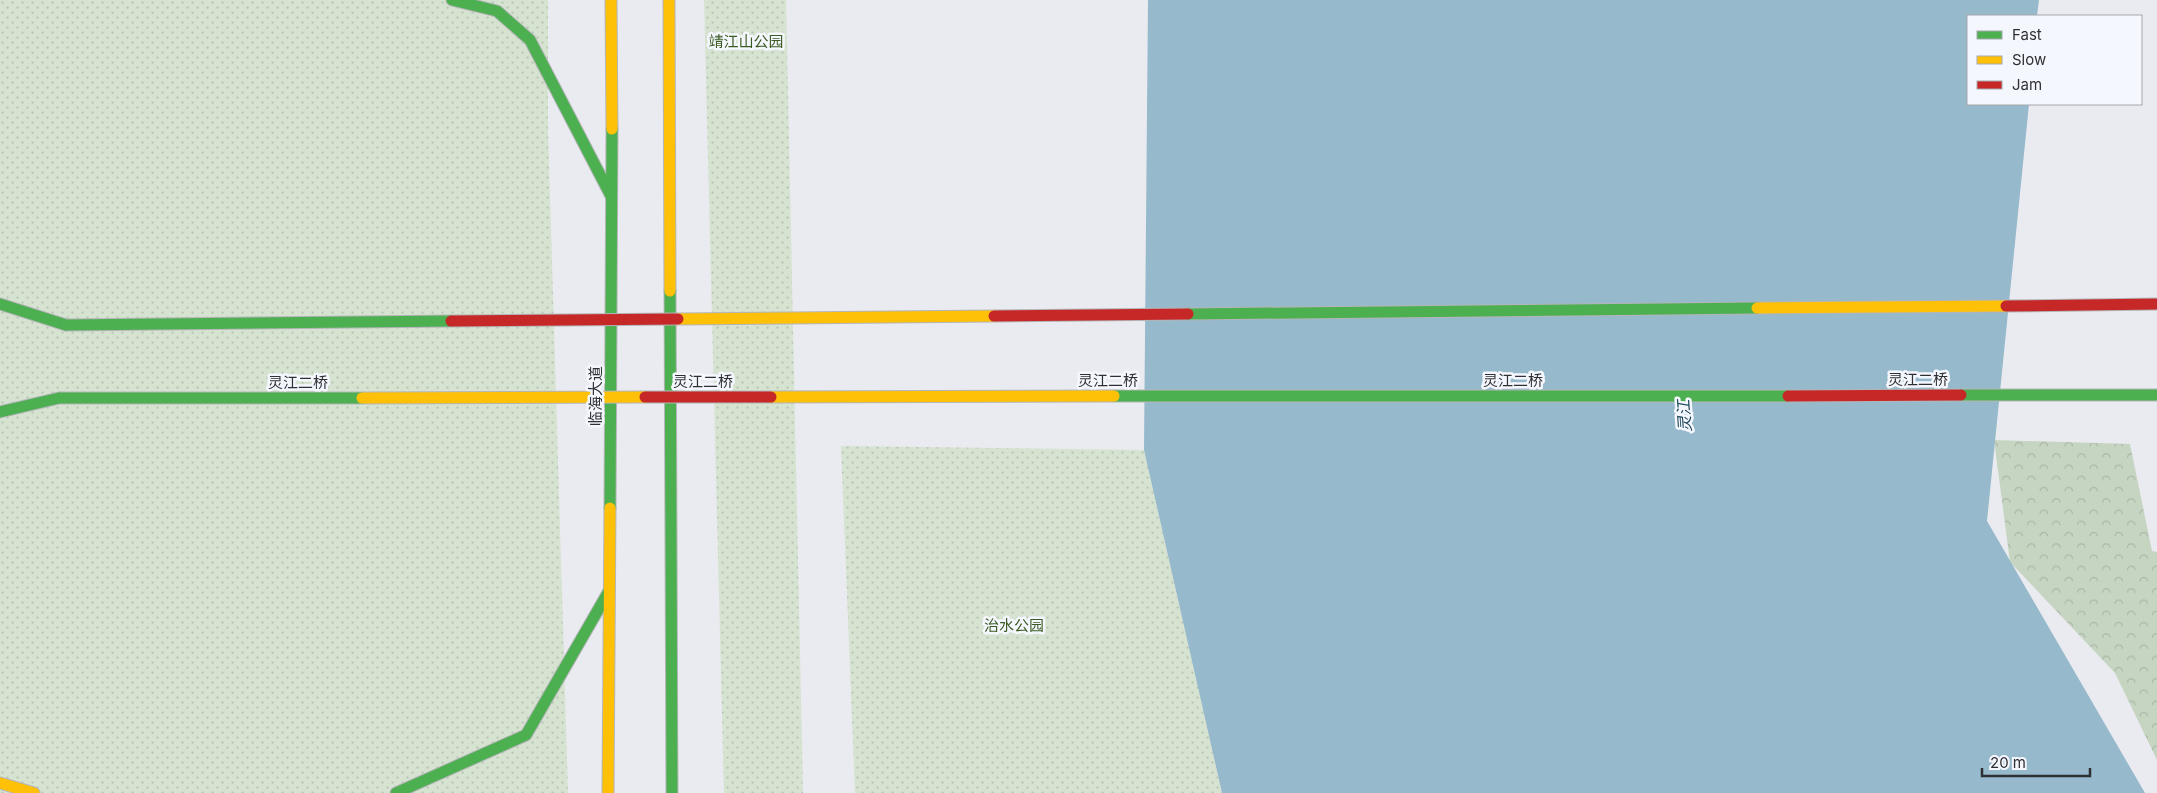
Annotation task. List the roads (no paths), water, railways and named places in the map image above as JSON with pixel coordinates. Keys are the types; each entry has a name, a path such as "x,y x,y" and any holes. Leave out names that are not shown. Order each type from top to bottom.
{"main road":[{"path":"452,0 497,11 530,40 613,199"},
{"name":"临海大道","path":"608,793 613,199 611,0"},
{"path":"669,0 672,793"},
{"path":"0,304 66,325"},
{"path":"28,325 2157,304"},
{"name":"灵江二桥","path":"59,398 2157,395"},
{"path":"10,398 59,398"},
{"path":"0,412 59,398"},
{"path":"396,793 526,735 610,590"},
{"path":"0,783 34,793"}],"water":[{"name":"灵江","path":"1148,0 2039,0 2037,15 1967,15 1967,105 2029,105 1987,521 2145,793 1222,793 1144,450"}],"park label":[{"name":"靖江山公园","path":"746,42"},
{"name":"治水公园","path":"1014,626"}]}
